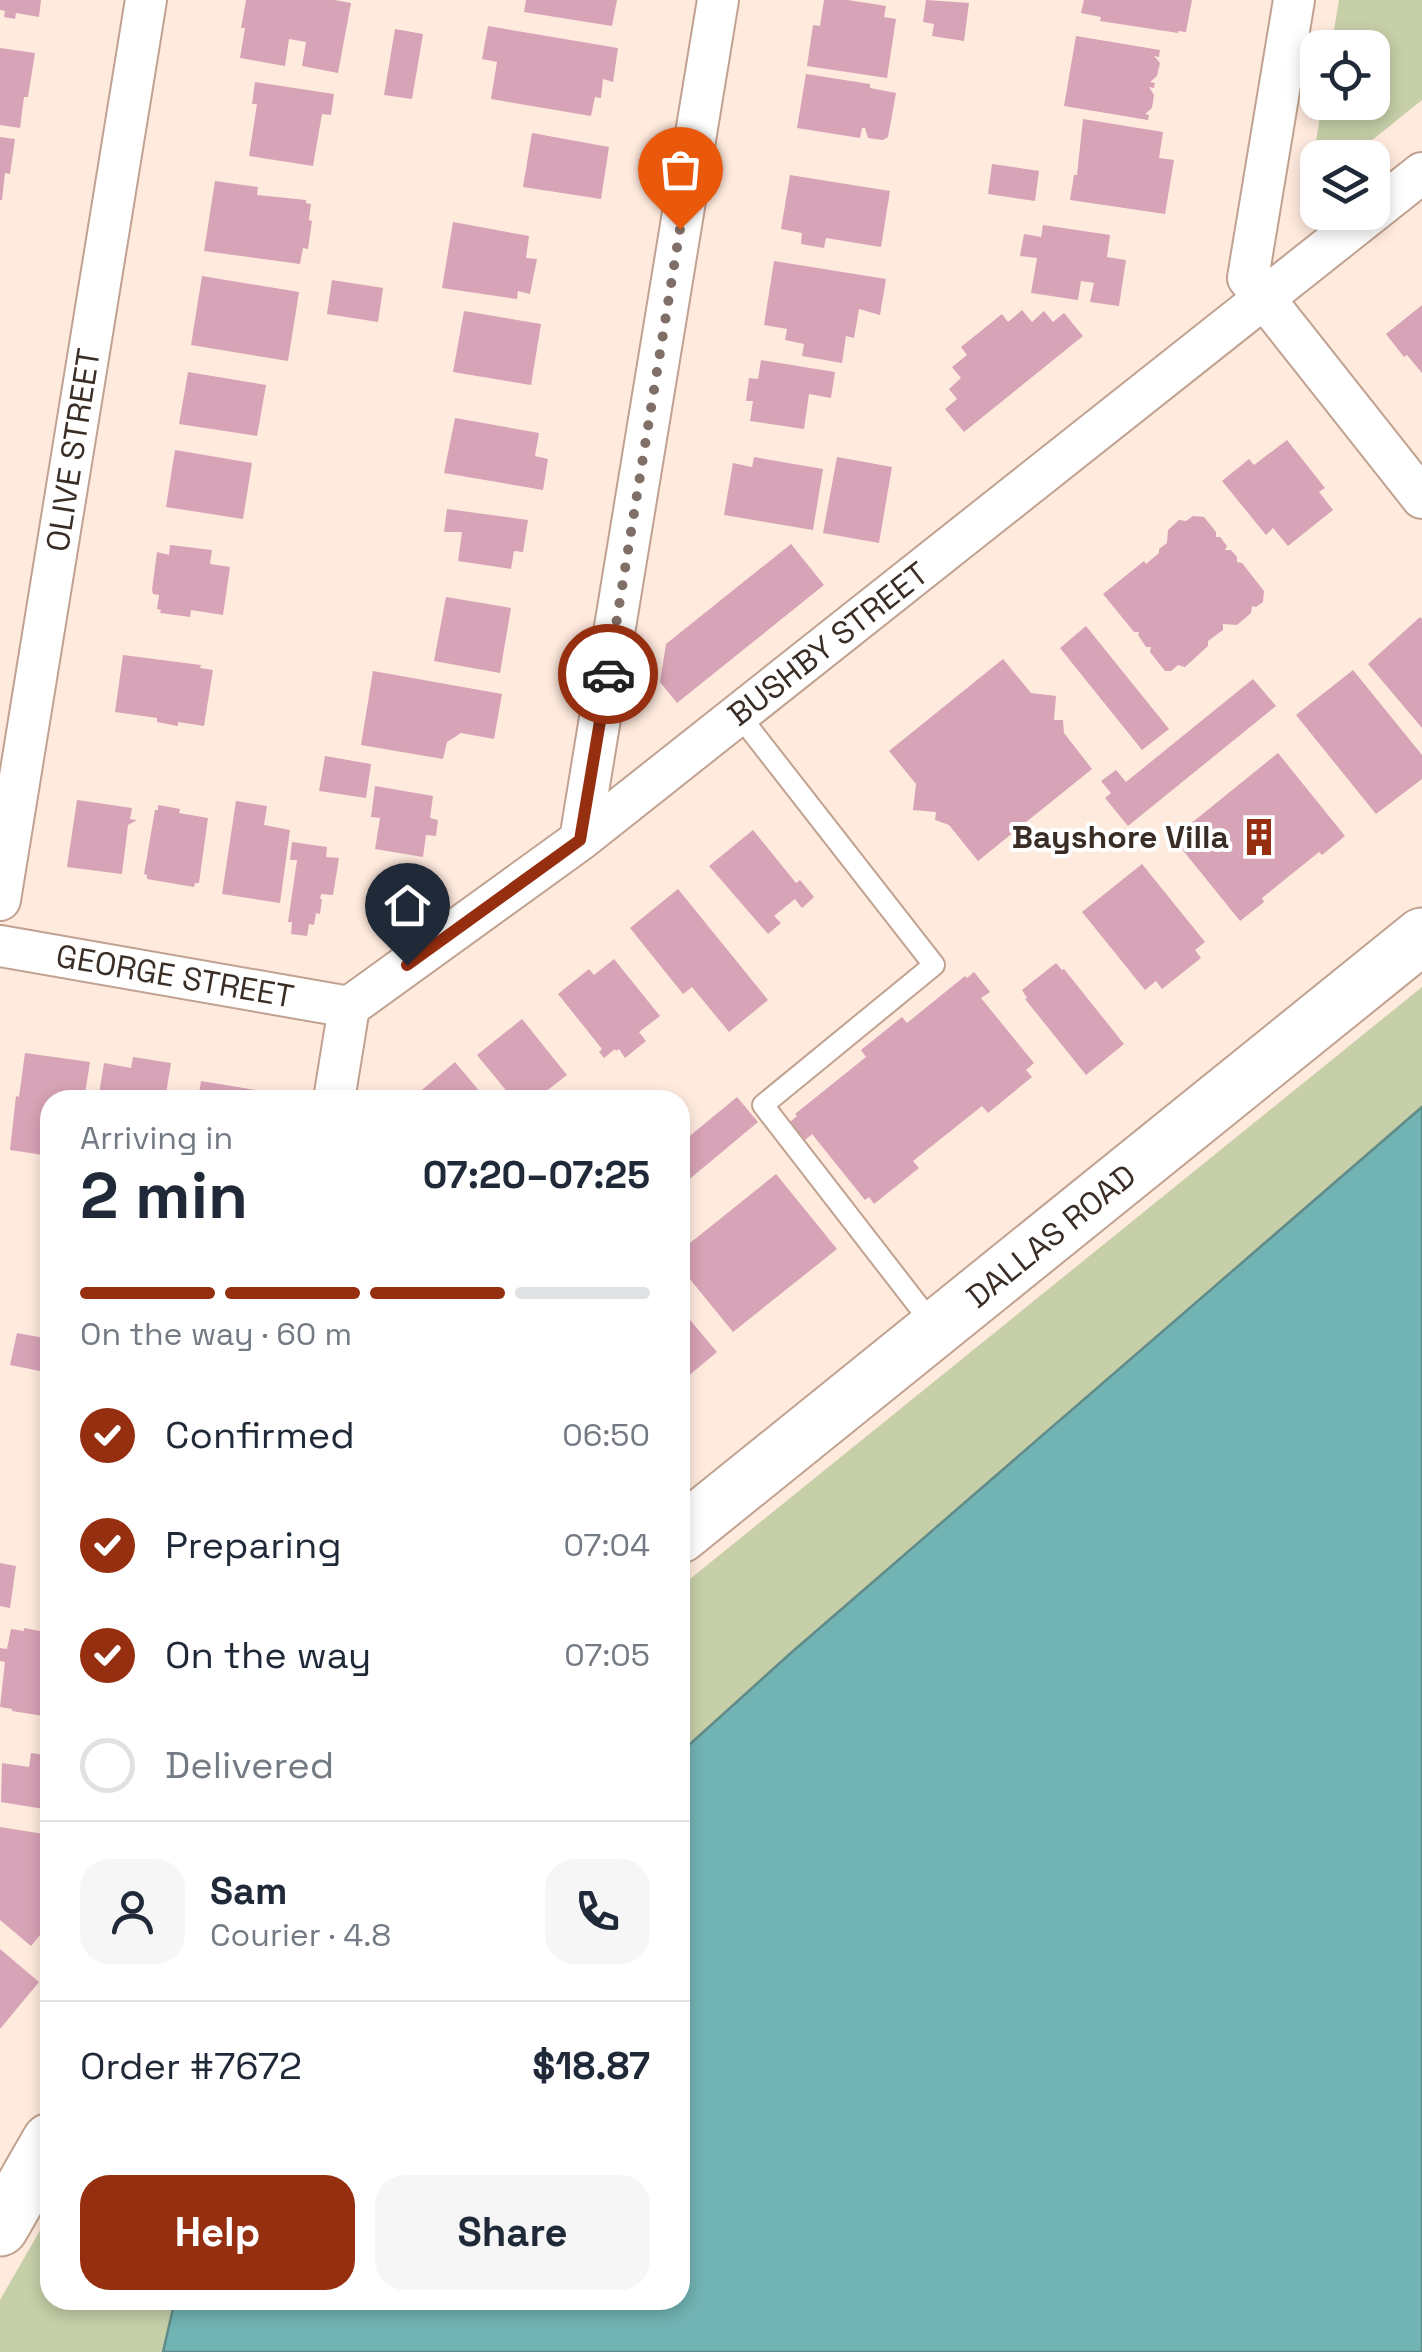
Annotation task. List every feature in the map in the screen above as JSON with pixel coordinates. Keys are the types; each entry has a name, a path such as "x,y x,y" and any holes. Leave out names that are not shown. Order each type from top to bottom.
{"main road":[{"name":"DALLAS ROAD","path":"690,1526 1422,936"},
{"path":"0,2228 40,2158"}],"street":[{"name":"OLIVE STREET","path":"0,900 146,0"},
{"path":"580,840 718,0"},
{"path":"1294,0 1248,278 1422,498"},
{"name":"BUSHBY STREET","path":"349,1007 580,840 1422,173"},
{"name":"GEORGE STREET","path":"0,946 349,1007"},
{"path":"336,1090 349,1007"}],"lane":[{"path":"739,715 934,966 763,1105 936,1329"}],"green space":[{"path":"1339,0 1422,0 1422,100 1372,140 1316,140 1319,120 1390,120 1390,30 1334,30"},
{"path":"1422,987 1422,1107 690,1744 690,1579"},
{"path":"40,2230 40,2310 173,2310 163,2352 0,2352 0,2300"}],"water":[{"path":"1422,1107 1422,2352 163,2352 173,2310 690,2310 690,1744"}],"building":[{"path":"0,0 41,0 39,17 16,13 15,19 4,17"},
{"path":"246,0 351,3 338,73 302,66 306,42 289,39 285,66 240,58"},
{"path":"526,0 617,0 612,26 524,12"},
{"path":"824,0 886,6 884,17 896,19 887,78 807,66 813,25 820,26"},
{"path":"926,0 969,3 964,41 932,36 934,24 923,22"},
{"path":"1084,0 1192,0 1186,32 1178,33 1100,21 1101,17 1081,13"},
{"path":"488,26 618,48 613,82 603,79 601,98 595,97 591,116 491,99 497,62 482,59"},
{"path":"395,29 423,34 412,99 384,95"},
{"path":"1076,36 1160,50 1159,57 1154,56 1160,63 1157,76 1150,82 1155,83 1154,88 1149,87 1154,95 1152,108 1145,114 1149,115 1148,120 1064,106"},
{"path":"0,48 35,53 20,128 0,125"},
{"path":"806,74 870,84 870,88 896,93 888,137 868,138 865,128 860,138 797,128"},
{"path":"255,82 334,94 331,115 322,114 313,166 249,156 257,104 252,104"},
{"path":"1083,119 1163,132 1159,158 1174,160 1165,214 1070,200"},
{"path":"532,133 609,147 601,199 523,187"},
{"path":"0,137 15,139 2,200 0,200"},
{"path":"992,164 1039,171 1035,201 988,194"},
{"path":"790,175 890,191 881,247 826,238 824,248 801,244 802,233 781,229"},
{"path":"215,181 258,187 257,195 306,200 311,204 308,249 303,248 300,264 204,251"},
{"path":"453,222 529,236 526,258 537,259 530,294 518,291 517,299 442,288"},
{"path":"1043,225 1110,235 1107,257 1126,260 1119,306 1090,302 1094,283 1081,281 1078,300 1031,293 1037,258 1020,256 1024,234 1041,237"},
{"path":"774,261 886,279 880,315 859,309 854,338 846,336 842,363 802,356 804,344 785,340 787,329 764,325"},
{"path":"202,276 299,292 288,361 191,345"},
{"path":"332,280 383,288 378,322 327,314"},
{"path":"1422,305 1422,373 1386,334"},
{"path":"1022,310 1032,322 1044,311 1053,322 1064,313 1083,336 964,432 945,409 957,399 949,389 961,378 952,367 967,355 961,347 1002,314 1008,322"},
{"path":"464,311 541,324 531,385 453,372"},
{"path":"761,360 835,372 831,398 809,394 804,429 750,421 753,401 746,401 749,378 758,379"},
{"path":"188,372 266,385 257,436 179,424"},
{"path":"455,418 539,433 535,456 548,459 543,490 444,473"},
{"path":"1287,440 1325,488 1319,492 1333,510 1288,546 1273,528 1266,535 1222,481 1249,459 1254,465"},
{"path":"175,450 252,463 243,519 166,507"},
{"path":"754,457 823,469 813,530 724,515 733,463 752,467"},
{"path":"837,457 892,467 879,543 823,533"},
{"path":"447,509 528,520 523,552 514,551 511,569 458,561 462,532 444,532"},
{"path":"1204,517 1216,537 1227,546 1225,550 1231,550 1237,562 1242,563 1264,591 1263,602 1252,606 1251,613 1237,625 1223,624 1223,630 1185,667 1178,665 1165,671 1139,632 1134,632 1103,594 1159,553 1167,543 1168,530 1179,520"},
{"path":"791,544 824,585 677,703 660,682 666,644"},
{"path":"170,545 212,550 210,564 230,567 223,615 191,610 190,617 160,613 159,595 152,590 157,552 169,555"},
{"path":"446,597 511,608 500,673 434,661"},
{"path":"1422,619 1422,728 1368,664"},
{"path":"1086,626 1169,729 1142,750 1060,648"},
{"path":"123,655 213,670 204,726 178,722 178,726 157,722 157,718 115,712"},
{"path":"1003,659 1031,693 1056,696 1054,720 1063,720 1064,733 1092,769 978,861 949,825 935,820 936,812 913,810 916,784 889,751"},
{"path":"1353,670 1422,755 1422,779 1376,814 1296,715"},
{"path":"373,671 502,694 494,739 461,733 447,742 443,759 361,745"},
{"path":"1253,679 1276,706 1128,826 1105,798 1111,793 1101,781 1116,770 1126,782"},
{"name":"Bayshore Villa","path":"1278,753 1345,836 1262,898 1264,902 1240,921 1173,838"},
{"path":"325,756 371,764 366,798 319,791"},
{"path":"375,786 433,796 430,818 438,820 436,836 426,835 423,857 375,849 380,818 371,817"},
{"path":"77,800 132,808 130,819 137,820 128,825 122,874 67,867"},
{"path":"236,801 267,806 264,825 290,830 280,903 222,894"},
{"path":"158,805 208,818 199,883 194,887 147,879 144,874"},
{"path":"753,830 796,883 800,880 814,897 802,908 795,899 774,916 781,923 768,934 709,866"},
{"path":"292,842 327,847 326,857 339,858 333,895 321,894 320,914 316,913 314,925 309,924 307,936 291,934 292,922 288,922 297,860 290,860"},
{"path":"1142,864 1205,942 1195,950 1201,958 1162,989 1156,981 1145,990 1082,912"},
{"path":"678,889 768,1000 729,1032 692,987 683,994 630,928"},
{"path":"614,959 660,1016 639,1032 646,1041 625,1058 615,1049 604,1058 599,1052 602,1049 558,994 589,969 594,975"},
{"path":"1056,963 1124,1044 1086,1075 1025,999 1022,990"},
{"path":"974,972 990,992 981,998 1034,1063 1026,1070 1032,1077 988,1113 982,1106 913,1161 919,1168 874,1204 869,1197 865,1200 812,1134 805,1140 790,1122 866,1057 861,1050 902,1017 907,1023"},
{"path":"522,1019 567,1075 548,1090 506,1090 477,1055"},
{"path":"25,1053 90,1062 86,1090 40,1090 40,1154 10,1150 16,1096 19,1097"},
{"path":"133,1057 171,1063 167,1090 100,1090 104,1063 131,1068"},
{"path":"455,1062 479,1090 422,1090"},
{"path":"201,1081 256,1090 200,1090"},
{"path":"737,1097 758,1122 690,1179 690,1136"},
{"path":"776,1174 837,1249 733,1332 690,1279 690,1243"},
{"path":"690,1320 717,1352 690,1375"},
{"path":"17,1333 40,1337 40,1371 10,1365"},
{"path":"0,1563 16,1566 10,1608 0,1606"},
{"path":"11,1629 40,1631 40,1715 0,1707 5,1662 0,1661 0,1648 7,1649"},
{"path":"31,1753 40,1754 40,1808 1,1802 2,1763 29,1767"},
{"path":"0,1827 40,1833 40,1935 31,1946 0,1920"},
{"path":"0,1949 39,1982 0,2029"}],"way so far":[{"path":"608,674 680,229"}],"place":[{"name":"Bayshore Villa","path":"1259,837"}],"route":[{"path":"407,965 580,840 608,674"}]}
